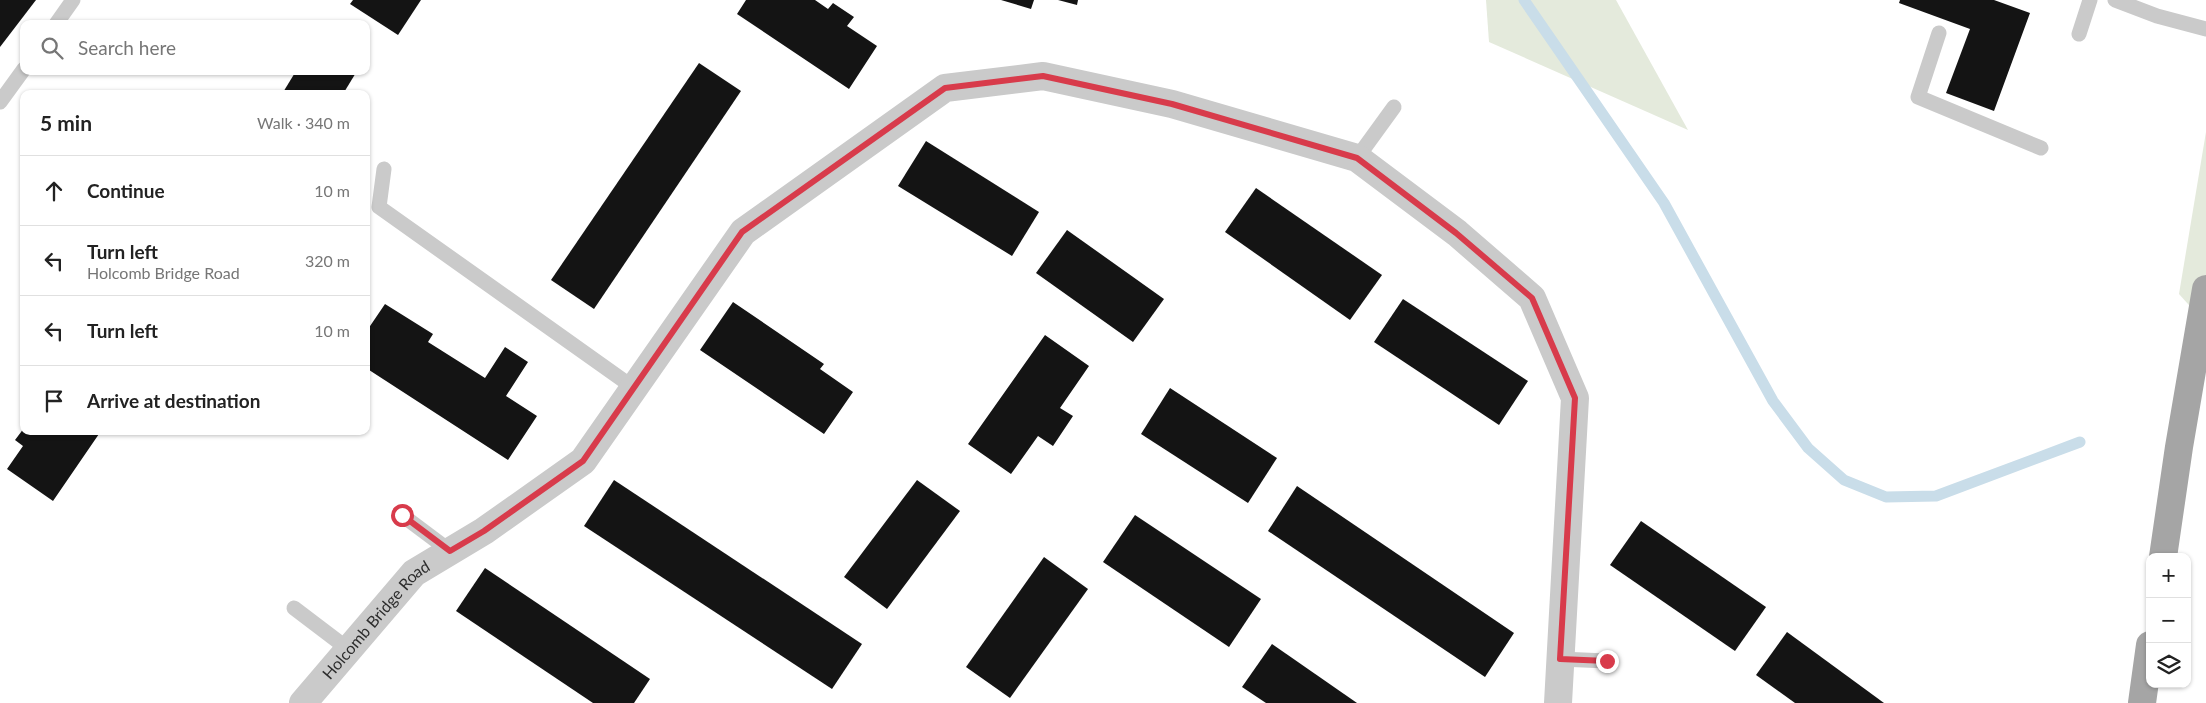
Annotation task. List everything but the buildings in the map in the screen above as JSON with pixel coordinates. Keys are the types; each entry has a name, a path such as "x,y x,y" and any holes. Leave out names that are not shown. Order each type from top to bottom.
{"main road":[{"path":"2164,553 2179,447 2206,288"},
{"path":"2142,703 2146,674"}],"street":[{"name":"Holcomb Bridge Road","path":"303,703 414,573 484,531 583,461 742,232 945,88 1043,76 1172,104 1357,158 1456,233 1532,298 1575,398 1558,703"}],"lane":[{"path":"59,20 73,0"},
{"path":"2079,34 2090,0"},
{"path":"2115,0 2157,16 2206,29"},
{"path":"1939,33 1918,97 2041,148"},
{"path":"0,102 20,74"},
{"path":"1357,158 1394,107"},
{"path":"384,169 379,207 634,388"},
{"path":"402,515 450,551"},
{"path":"294,608 348,649"},
{"path":"1560,659 1607,661"}],"shaded area":[{"path":"1486,0 1616,0 1688,130 1489,42"},
{"path":"2206,132 2206,324 2179,294"}],"waterway":[{"path":"1524,0 1664,203 1773,401 1808,448 1844,480 1886,497 1936,496 2080,442"}],"route":[{"path":"402,515 450,551 484,531 583,461 742,232 945,88 1043,76 1172,104 1357,158 1456,233 1532,298 1575,398 1560,659 1607,661"}]}
